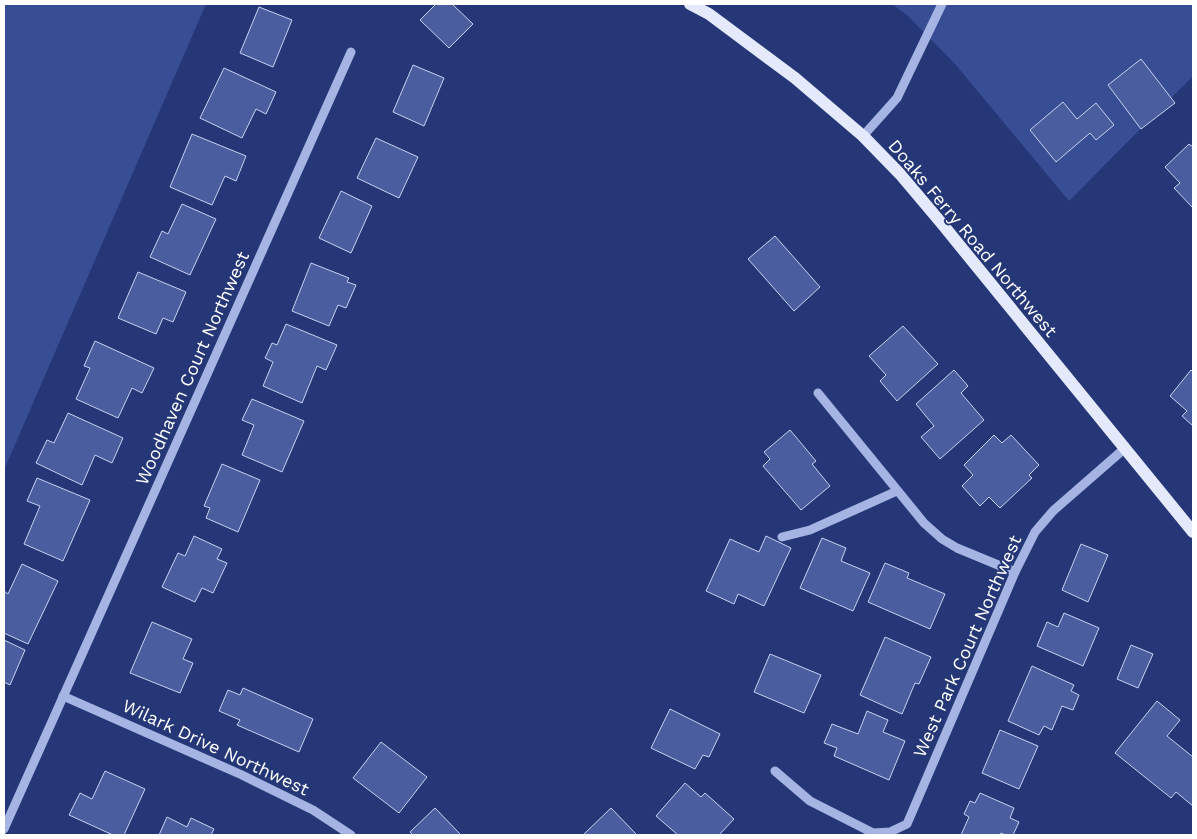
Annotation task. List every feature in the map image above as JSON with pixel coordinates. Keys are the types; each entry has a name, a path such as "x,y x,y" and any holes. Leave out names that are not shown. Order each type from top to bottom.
{"main road":[{"name":"Doaks Ferry Road Northwest","path":"690,4 709,14 795,78 862,136 900,174 1193,532"}],"street":[{"path":"862,136 897,98 942,4"},
{"name":"Woodhaven Court Northwest","path":"4,829 350,52"},
{"path":"818,393 924,523 942,539 957,548 1016,572"},
{"name":"West Park Court Northwest","path":"775,771 810,801 873,834 890,832 907,824 1035,532 1053,511 1124,449"},
{"path":"782,536 810,530 897,490"},
{"name":"Wilark Drive Northwest","path":"64,696 242,775 313,810 351,835"}],"shaded area":[{"path":"4,4 206,4 4,470"},
{"path":"892,4 1193,4 1193,76 1069,201 955,64 907,15"}],"building":[{"path":"436,4 452,4 473,24 449,48 420,20"},
{"path":"259,7 292,20 273,67 240,53"},
{"path":"1141,59 1175,103 1141,129 1108,85"},
{"path":"413,65 444,78 424,126 393,112"},
{"path":"224,68 276,92 266,114 256,109 242,138 200,118"},
{"path":"1063,102 1077,119 1096,103 1114,125 1096,140 1090,133 1056,162 1030,130"},
{"path":"192,134 246,156 236,181 225,176 212,205 170,187"},
{"path":"376,138 418,157 399,198 357,178"},
{"path":"1189,144 1193,147 1193,208 1174,188 1180,183 1165,167"},
{"path":"341,191 372,206 351,253 319,238"},
{"path":"182,204 216,219 190,275 150,257 162,231 168,234"},
{"path":"775,236 820,287 794,311 748,259"},
{"path":"311,263 349,278 347,282 356,285 346,308 338,305 329,326 292,311"},
{"path":"138,272 186,292 173,322 163,318 156,334 118,318"},
{"path":"286,324 337,345 326,370 317,366 302,403 263,386 273,362 265,358 272,343 277,345"},
{"path":"903,326 938,364 897,401 880,381 886,375 869,356"},
{"path":"95,341 154,368 142,393 132,388 118,418 76,399 90,368 84,366"},
{"path":"954,370 968,386 961,393 984,420 940,459 921,437 934,426 916,404"},
{"path":"1191,370 1193,372 1193,426 1182,416 1187,411 1170,396"},
{"path":"252,399 304,421 282,472 242,455 254,425 242,420"},
{"path":"68,413 123,438 112,463 95,455 82,485 36,463 47,440 54,443"},
{"path":"790,430 816,461 812,464 830,486 801,510 763,466 770,459 764,452"},
{"path":"994,435 1002,443 1011,435 1039,465 1029,475 1032,478 1000,508 989,497 980,506 962,486 973,475 964,465"},
{"path":"222,464 260,480 238,532 206,518 210,508 204,506"},
{"path":"37,478 90,500 63,561 24,544 40,506 27,501"},
{"path":"194,536 222,549 217,559 227,563 213,593 202,588 195,602 162,587 178,553 185,556"},
{"path":"766,536 791,548 764,606 738,594 734,604 706,591 730,539 759,552"},
{"path":"822,538 846,548 841,561 870,573 853,611 800,588"},
{"path":"1081,544 1108,555 1088,602 1062,590"},
{"path":"885,563 909,573 907,578 945,594 930,629 868,602"},
{"path":"22,564 58,581 28,644 4,633 4,591 8,594"},
{"path":"1064,613 1099,628 1083,666 1037,646 1047,622 1058,627"},
{"path":"152,622 192,639 183,659 193,663 180,693 130,673"},
{"path":"885,637 931,657 919,684 915,683 902,714 860,695"},
{"path":"4,640 25,650 10,685 4,682"},
{"path":"1131,645 1153,654 1138,688 1117,679"},
{"path":"770,654 821,675 804,713 754,692"},
{"path":"1032,666 1074,685 1071,691 1079,695 1073,710 1062,706 1052,730 1044,726 1039,735 1008,721"},
{"path":"243,688 313,719 299,752 237,725 240,720 219,711 228,690 240,695"},
{"path":"1157,701 1180,720 1167,736 1193,757 1193,806 1176,792 1171,798 1115,753"},
{"path":"670,709 720,734 709,757 703,755 695,769 651,748"},
{"path":"867,711 888,720 883,732 905,741 889,780 834,756 837,748 824,743 832,724 858,734"},
{"path":"1000,730 1038,746 1019,789 982,773"},
{"path":"381,742 427,777 399,813 353,778"},
{"path":"105,771 145,789 124,835 113,835 69,815 80,793 92,799"},
{"path":"685,783 701,797 705,793 734,819 719,835 678,835 656,816"},
{"path":"980,793 1014,808 1010,818 1019,822 1013,835 1001,833 1000,835 961,835 969,817 964,814 970,801 975,803"},
{"path":"435,808 461,835 413,835 410,832"},
{"path":"611,808 637,835 583,835"},
{"path":"167,817 187,827 191,818 214,829 211,835 159,835"}]}
